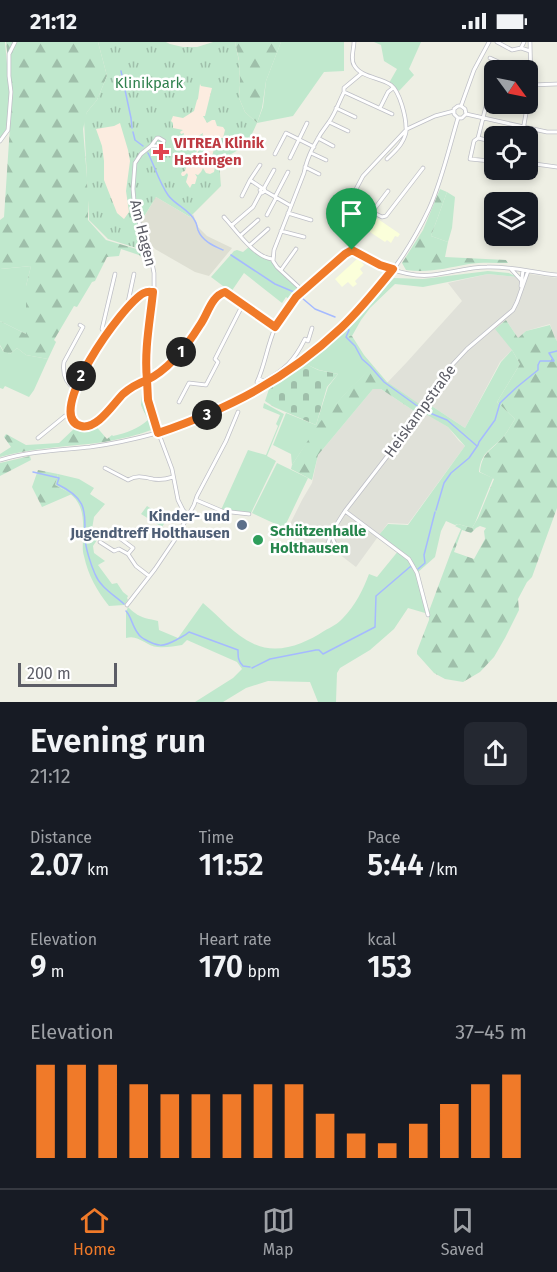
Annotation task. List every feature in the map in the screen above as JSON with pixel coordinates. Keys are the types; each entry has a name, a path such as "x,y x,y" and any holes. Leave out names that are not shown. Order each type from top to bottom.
{"street":[{"path":"0,141 8,130 11,92 9,54 15,42"},
{"path":"354,42 352,61 356,68 393,87 400,99 407,129 402,143 387,159"},
{"path":"461,106 476,66 489,42"},
{"path":"497,42 512,50 522,48 530,51"},
{"path":"522,48 524,42"},
{"path":"530,42 531,60"},
{"path":"490,58 494,60"},
{"path":"272,259 305,167 318,138 329,122 345,86 362,73"},
{"path":"538,85 557,84"},
{"path":"380,108 393,87"},
{"path":"344,92 392,114"},
{"path":"352,250 351,208 357,185 363,176 407,129 435,116 454,111 456,107 461,106"},
{"path":"461,106 465,109 466,114"},
{"path":"336,108 355,117"},
{"path":"454,111 455,116 459,118"},
{"path":"484,113 470,159 484,160"},
{"path":"466,114 520,126"},
{"path":"0,460 27,453 106,444 158,433 218,411 255,392 291,369 341,328 393,269 415,235 430,205 459,118 466,114"},
{"path":"329,122 348,131"},
{"path":"290,158 307,123"},
{"path":"538,130 557,132"},
{"path":"275,154 286,133 314,147"},
{"path":"318,138 333,146"},
{"path":"478,138 484,139"},
{"name":"Am Hagen","path":"151,146 141,154 135,164 133,189 135,212 149,248 154,273 146,352 148,400 172,469 178,500 188,516"},
{"path":"311,153 326,160"},
{"path":"538,164 557,167"},
{"path":"242,196 260,165"},
{"path":"305,167 319,174"},
{"path":"351,208 372,212 382,217 388,215 423,168"},
{"path":"232,225 253,207 273,170"},
{"path":"267,214 288,172"},
{"path":"250,180 291,206"},
{"path":"372,212 388,191"},
{"path":"288,213 311,220"},
{"path":"224,217 261,256 272,259 303,291"},
{"path":"241,235 258,220"},
{"path":"250,245 268,229"},
{"path":"281,231 304,237"},
{"path":"281,270 296,249"},
{"path":"352,250 380,265 403,273 426,275 486,267 557,275"},
{"path":"312,328 308,340 305,339 298,354 287,367 264,381 258,380 275,327 287,308 303,291 352,250"},
{"path":"510,268 519,276 521,282"},
{"name":"Heiskampstraße","path":"521,289 521,282 526,271"},
{"name":"Heiskampstraße","path":"331,535 345,511 406,432 453,364 516,304 526,271"},
{"path":"106,334 102,329 115,274"},
{"path":"127,308 134,274"},
{"path":"153,292 143,293 127,308 106,334 89,361 75,390 70,415 78,426 93,424 124,394 157,375 168,365 183,350 220,293 225,292 275,327"},
{"path":"179,402 189,383 206,385 218,362 215,359 243,304"},
{"path":"75,390 67,382 63,367 83,327 80,326"},
{"path":"127,605 176,538 226,441 238,412"},
{"path":"38,438 65,416 70,415"},
{"path":"105,468 128,480 138,476 153,479 173,477"},
{"path":"196,500 222,511 249,514"},
{"path":"345,511 409,559 417,573 428,615"},
{"path":"121,539 132,548 128,554"},
{"path":"100,542 114,552 119,549 128,554 136,566 150,576"}],"shaded area":[{"name":"Klinikpark","path":"98,42 166,42 183,47 197,47 213,42 235,42 239,61 239,98 245,112 257,123 247,145 219,161 221,186 190,217 156,197 139,225 108,239 89,220 86,158 107,76"},
{"path":"156,196 190,217 193,214 198,227 207,236 232,248 209,276 195,272 155,249 150,243 140,223"},
{"path":"375,217 400,234 398,237 395,236 391,243 387,240 385,242 367,230"},
{"path":"358,258 364,265 360,269 363,273 355,281 357,284 353,287 348,282 342,287 335,279"},
{"path":"522,273 557,278 557,341 550,324 526,331 518,338 506,320 512,350 500,362 465,428 430,405 425,413 448,427 465,446 408,524 388,523 356,567 335,551 312,546 290,535 291,522 312,483 318,455 373,389 381,389 417,413 387,383 462,301 448,283 488,274 517,277"}],"green space":[{"path":"0,42 5,42 10,97 8,128 0,140"},
{"path":"6,42 98,42 107,76 97,100 87,112 83,129 88,220 106,240 147,252 147,261 139,255 121,249 119,256 107,257 95,281 92,282 77,307 74,306 54,340 56,342 48,359 26,355 17,348 10,354 4,352 0,345 0,321 26,334 26,286 31,266 0,269 0,220 4,217 12,96"},
{"name":"Klinikpark","path":"98,42 166,42 183,47 197,47 213,42 235,42 239,61 239,98 245,112 257,123 247,145 219,161 221,186 190,217 156,197 139,225 149,252 108,239 89,220 84,120 87,112 97,100 107,76","holes":["200,84 212,88 205,116 203,116 207,123 215,120 217,126 225,130 220,141 207,140 205,136 196,161 202,162 205,147 213,148 211,160 208,162 215,167 214,172 206,173 203,168 198,175 195,174 197,177 195,184 192,184 190,188 186,182 187,173 184,176 181,174 185,171 186,163 194,161 203,133 195,138 192,148 183,145 184,133 180,132 183,130 173,128 171,121 173,116 183,118 194,111","120,123 130,161 126,191 129,212 124,219 117,213 104,180 102,146 96,129"]},
{"path":"235,42 281,42 266,81 257,123 245,112 239,98 239,60"},
{"path":"281,42 344,42 344,71 324,72 293,116 257,123 263,107 266,81"},
{"path":"374,42 421,42 409,69 414,75 399,91 389,83 397,69 384,61 381,45"},
{"path":"440,189 447,192 431,236 448,242 445,257 506,260 508,263 474,263 430,270 406,270 402,263 423,230"},
{"path":"447,192 455,197 452,228 448,242 431,236"},
{"path":"250,246 271,261 299,290 290,300 286,297 282,303 244,273 231,292 211,277 234,251 243,252"},
{"path":"0,261 1,269 31,266 26,286 26,334 0,321"},
{"path":"488,271 509,273 517,277 488,274 423,287 395,284 370,308 352,336 348,335 369,371 336,404 292,465 291,454 273,445 286,413 316,425 328,387 338,374 319,370 303,363 344,331 394,278 423,279"},
{"path":"506,320 518,338 526,331 550,325 557,341 557,508 532,577 518,599 519,610 505,638 494,657 480,672 463,682 445,679 434,673 417,654 417,651 429,620 429,611 461,529 455,526 458,524 472,528 478,518 494,479 480,472 481,465 488,452 504,436 515,419 497,402 520,364 495,329","holes":["480,526 486,528 485,539 474,559 454,552 462,530 471,533"]},
{"path":"348,335 352,336 364,355 387,382 422,406 417,413 381,389 373,389 318,455 312,480 291,469 292,465 320,422 368,371 340,342"},
{"path":"0,346 3,351 10,354 17,348 26,355 48,359 29,397 5,386 3,389 0,388"},
{"path":"512,350 520,364 497,402 515,419 504,436 482,459 479,472 493,478 475,523 472,528 446,521 441,531 435,557 417,573 425,613 408,608 394,629 370,650 340,668 337,673 336,702 318,702 310,682 268,681 246,688 223,702 195,702 233,678 242,669 237,662 187,640 182,645 161,647 135,638 126,638 128,607 140,616 158,621 159,630 178,638 203,603 247,640 272,648 299,644 337,624 355,603 369,574 377,577 399,550 379,535 388,524 408,525 465,446 448,427 424,413 430,405 465,428 501,362"},
{"path":"304,363 318,370 338,374 327,387 316,425 265,401 270,386"},
{"path":"143,384 145,408 154,429 104,442 39,449 0,457 0,454 11,447 4,437 6,434 26,445 59,443 77,426 94,424 107,439 112,435 123,434 136,428 148,420 141,405"},
{"path":"264,403 284,414 267,456 276,461 251,513 221,510 248,450 266,455 278,426 276,424 280,415 263,408"},
{"path":"30,456 31,460 0,476 0,463"},
{"path":"277,463 308,478 284,528 252,513"},
{"path":"38,470 58,474 55,485 72,494 42,507 32,487"},
{"path":"58,474 79,479 94,488 90,494 105,504 94,517 91,535 97,540 93,546 94,553 105,561 98,565 112,584 117,583 128,596 124,605 109,606 94,582 83,552 80,506 71,494 55,485"},
{"path":"147,506 167,519 162,527 141,514"}],"waterway":[{"path":"121,71 132,128"},
{"path":"133,132 135,140 143,146"},
{"path":"148,153 168,195 193,217 202,237 223,250"},
{"path":"231,255 275,284 294,292"},
{"path":"302,298 315,309 335,317"},
{"path":"347,328 349,330 346,337 355,346 362,359 384,382 420,408"},
{"path":"436,510 444,483 451,473 469,458 495,420 500,403 538,370 540,361 554,361 549,353 557,351"},
{"path":"425,411 447,420 477,446"},
{"path":"33,472 59,478 57,484 79,499 84,511 86,546 97,579 124,604"},
{"path":"418,569 425,563 424,555 435,512"},
{"path":"252,668 270,659 316,650 323,654 375,627 376,596 411,566 413,568"},
{"path":"126,611 139,635 149,642 164,645 189,632 238,650 241,664 250,667"}],"place":[{"name":"VITREA Klinik Hattingen","path":"161,152"},
{"name":"Kinder- und Jugendtreff Holthausen","path":"242,525"},
{"name":"Schützenhalle Holthausen","path":"258,540"}],"route":[{"path":"352,250 296,297 275,327 225,292 220,293 183,350 157,375 147,380 146,352 153,292 143,293 127,308 106,334 84,370 71,406 70,415 73,421 82,427 93,424 124,394 147,380 150,410 158,433 218,411 275,380 304,360 341,328 393,269 380,265 352,250"}]}
